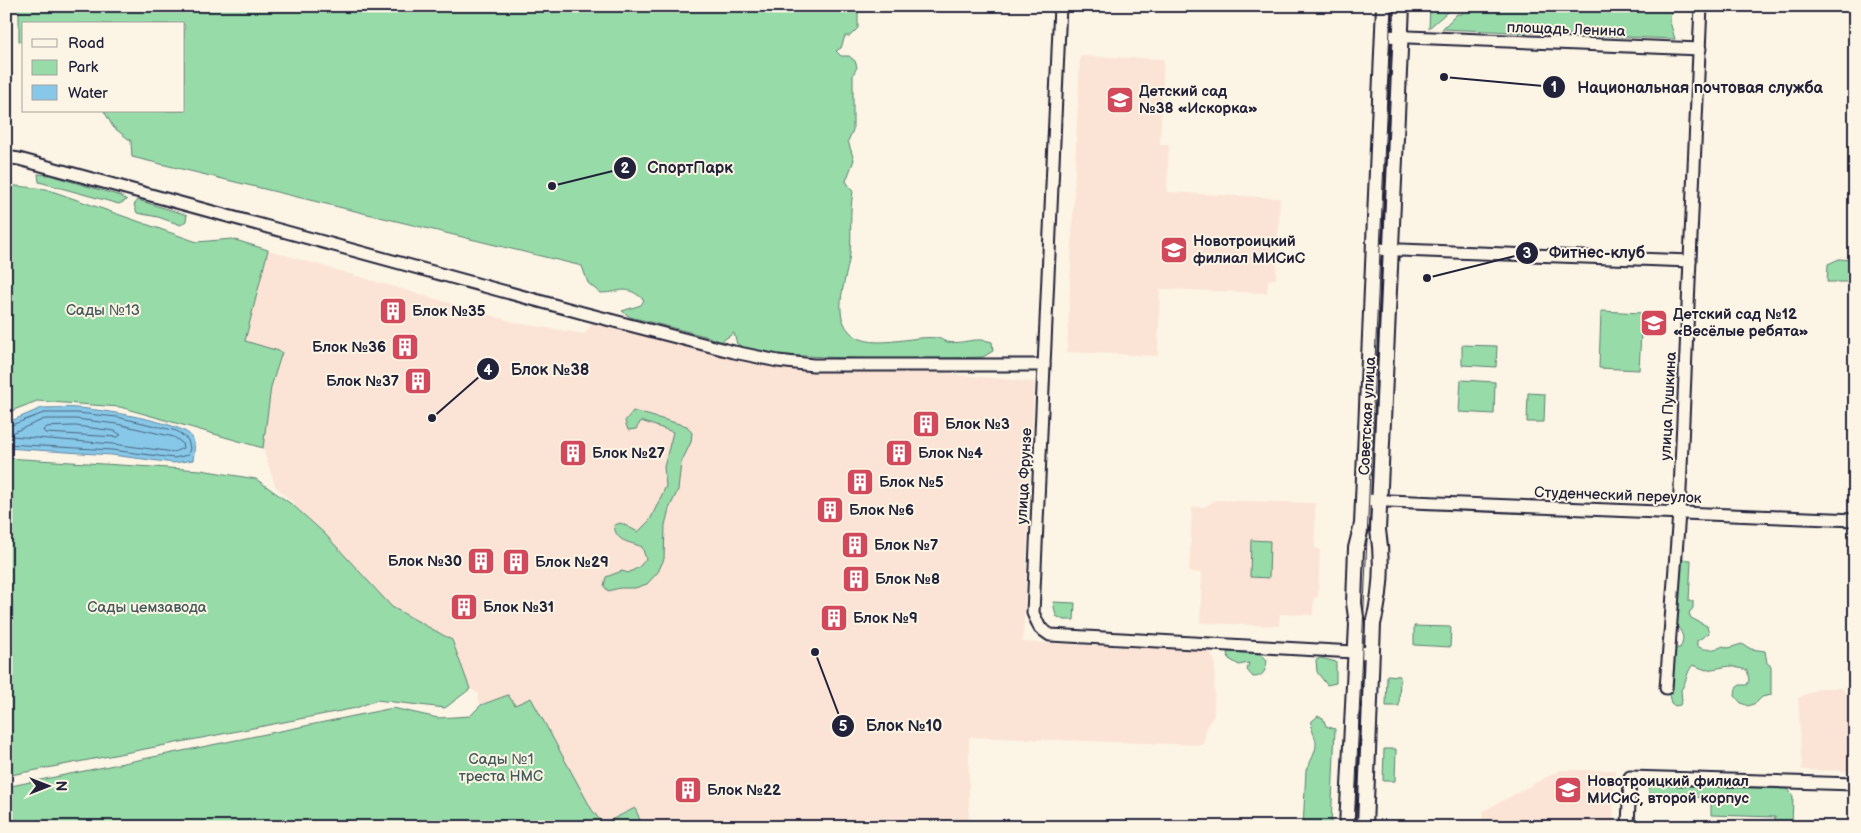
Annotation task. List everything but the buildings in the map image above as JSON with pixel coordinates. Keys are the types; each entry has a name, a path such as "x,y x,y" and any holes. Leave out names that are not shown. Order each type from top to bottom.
{"main road":[{"name":"Советская улица","path":"1348,827 1356,624 1354,603 1356,548 1361,529 1363,500 1384,6"},
{"name":"Советская улица","path":"1365,827 1373,624 1379,604 1381,548 1378,530 1379,500 1402,6"}],"street":[{"name":"улица Фрунзе","path":"1060,6 1033,613 1040,628 1050,635 1372,653"},
{"name":"улица Пушкина","path":"1666,688 1679,513 1702,6"},
{"name":"площадь Ленина","path":"1383,36 1700,49"},
{"path":"6,157 583,313 778,361 813,365 1044,365"},
{"path":"1374,249 1690,260"},
{"name":"Студенческий переулок","path":"1363,500 1855,520"},
{"path":"1628,827 1630,777 1855,784"}],"shaded area":[{"name":"Новотроицкий филиал МИСиС","path":"1080,56 1164,59 1160,145 1169,145 1167,192 1280,198 1276,279 1268,280 1267,293 1160,289 1158,356 1067,352"},
{"path":"268,250 518,323 585,334 592,322 737,360 799,369 911,370 1034,382 1023,642 1210,651 1215,662 1214,715 1207,726 1203,745 969,737 969,822 973,827 643,827 635,808 603,824 507,695 481,705 478,700 479,694 470,689 452,640 392,607 324,533 275,486 263,448 271,387 282,352 245,341"},
{"path":"1215,500 1315,503 1315,548 1320,549 1318,597 1314,598 1313,615 1280,614 1279,626 1200,623 1202,573 1189,572 1192,507 1205,507"},
{"path":"1820,688 1841,688 1855,700 1855,714 1850,722 1855,724 1855,771 1802,770 1798,698"},
{"name":"Новотроицкий филиал МИСиС, второй корпус","path":"1560,770 1615,770 1613,827 1482,827 1483,811"}],"green space":[{"path":"19,6 858,6 858,28 850,36 845,36 841,48 836,51 841,56 849,56 855,61 857,67 853,75 853,130 848,141 854,160 846,181 853,192 850,253 841,304 843,321 850,332 860,339 872,342 925,338 938,338 953,343 986,340 992,342 993,351 983,357 917,359 781,355 762,353 745,348 737,344 734,333 719,343 709,337 630,317 622,311 641,305 644,300 627,290 600,293 588,283 582,266 132,157 131,141 113,127 105,112 185,112 185,22 22,22 22,42 19,41"},
{"path":"1430,6 1454,6 1429,28"},
{"path":"1463,6 1671,6 1670,22 1675,39 1442,29 1457,14 1462,14"},
{"path":"38,174 49,175 121,196 127,200 119,204 39,182"},
{"name":"Сады №13","path":"6,185 46,189 197,242 232,239 268,250 245,341 282,352 271,387 263,448 120,407 37,401 6,413"},
{"path":"138,200 187,215 186,221 181,225 158,217 137,213 134,205"},
{"path":"1839,259 1855,260 1855,282 1827,282 1828,264"},
{"path":"1601,311 1642,313 1639,370 1599,368"},
{"path":"1462,345 1497,346 1496,367 1462,365"},
{"path":"1461,380 1495,382 1494,414 1459,412"},
{"path":"1528,393 1545,394 1544,422 1527,422"},
{"path":"633,411 687,426 692,433 691,442 681,463 678,490 669,509 665,525 664,559 658,572 647,584 635,588 620,588 608,591 604,586 606,577 622,571 628,573 639,567 646,559 642,547 620,538 615,531 614,525 621,523 638,532 650,520 666,486 664,467 673,432 641,421 636,429 628,430 625,421"},
{"name":"Сады цемзавода","path":"6,458 201,470 256,479 294,506 324,533 392,607 452,640 470,689 445,708 376,700 356,708 6,776"},
{"path":"1251,540 1270,541 1269,578 1250,577"},
{"path":"1679,559 1691,560 1689,601 1693,601 1693,608 1689,613 1691,618 1707,626 1709,633 1697,641 1697,646 1703,649 1710,649 1723,646 1728,648 1742,644 1751,649 1765,651 1767,663 1771,666 1771,695 1762,697 1756,703 1748,706 1741,703 1735,696 1736,688 1740,685 1747,685 1749,680 1747,670 1730,666 1706,670 1693,665 1681,690 1682,701 1680,705 1675,706 1671,703 1669,695 1672,648 1680,648 1683,641 1681,632 1675,624"},
{"path":"1053,602 1075,603 1074,620 1064,620 1056,616"},
{"path":"1414,626 1451,627 1450,647 1414,645"},
{"path":"1228,652 1261,654 1267,660 1264,672 1260,676 1253,677 1247,670 1249,663 1239,665 1229,659"},
{"path":"1321,658 1336,662 1336,683 1327,685 1317,672 1316,660"},
{"path":"1387,675 1400,676 1399,706 1386,706"},
{"name":"Сады №1 треста НМС","path":"508,695 515,705 531,698 592,810 603,824 635,808 643,827 6,827 6,787 393,708 438,718 470,716 481,705"},
{"path":"1318,716 1323,718 1326,726 1335,729 1331,827 1303,827 1306,770 1316,745 1312,721"},
{"path":"1384,749 1396,749 1395,781 1383,781"},
{"path":"1649,785 1788,789 1793,796 1792,827 1775,827 1775,817 1711,815 1711,802 1708,798 1649,794"}],"water":[{"path":"42,408 73,408 102,411 139,417 173,426 185,431 192,437 194,446 193,460 174,463 112,455 6,448 6,423"}],"tram line":[{"path":"1354,827 1391,6"}],"place":[{"name":"Национальная почтовая служба","path":"1444,77"},
{"name":"Детский сад №38 «Искорка»","path":"1120,100"},
{"name":"СпортПарк","path":"552,186"},
{"name":"Новотроицкий филиал МИСиС","path":"1174,250"},
{"name":"Фитнес-клуб","path":"1427,278"},
{"name":"Блок №35","path":"393,311"},
{"name":"Детский сад №12 «Весёлые ребята»","path":"1654,323"},
{"name":"Блок №36","path":"405,347"},
{"name":"Блок №37","path":"418,381"},
{"name":"Блок №38","path":"432,418"},
{"name":"Блок №3","path":"926,424"},
{"name":"Блок №27","path":"573,453"},
{"name":"Блок №4","path":"899,453"},
{"name":"Блок №5","path":"860,482"},
{"name":"Блок №6","path":"830,510"},
{"name":"Блок №7","path":"855,545"},
{"name":"Блок №30","path":"481,561"},
{"name":"Блок №29","path":"516,562"},
{"name":"Блок №8","path":"856,579"},
{"name":"Блок №31","path":"464,607"},
{"name":"Блок №9","path":"834,618"},
{"name":"Блок №10","path":"815,652"},
{"name":"Блок №22","path":"688,790"},
{"name":"Новотроицкий филиал МИСиС, второй корпус","path":"1568,790"}]}
